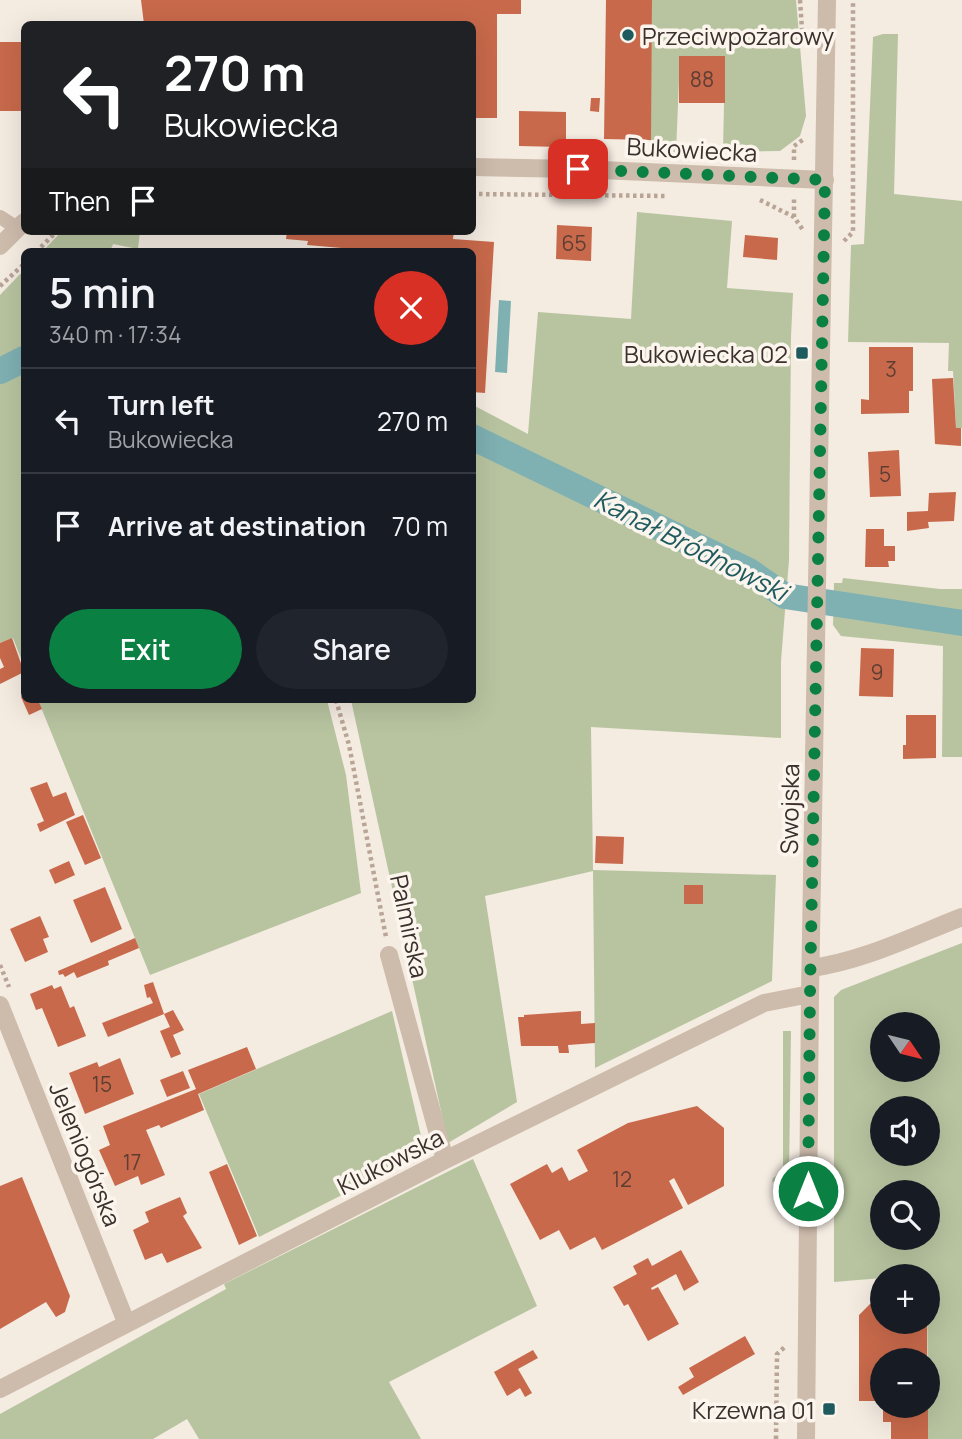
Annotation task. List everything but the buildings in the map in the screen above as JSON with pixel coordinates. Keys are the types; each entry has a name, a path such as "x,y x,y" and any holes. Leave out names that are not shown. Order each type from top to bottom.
{"street":[{"name":"Swojska","path":"806,1439 810,994 827,0"},
{"name":"Bukowiecka","path":"476,167 589,169 825,180"},
{"path":"0,246 21,225"},
{"path":"811,968 857,958 962,917"},
{"name":"Palmirska","path":"389,955 444,1160"},
{"name":"Klukowska","path":"0,1389 444,1160 764,1003 810,994"},
{"name":"Jeleniogórska","path":"5,998 126,1322"}],"lane":[{"path":"0,217 21,225"}],"path":[{"path":"476,194 675,197"},
{"path":"754,198 794,217"},
{"path":"40,248 53,235"},
{"path":"0,286 21,267"},
{"name":"Palmirska","path":"337,703 349,745 389,955"},
{"path":"0,965 5,998"}],"green space":[{"path":"652,0 796,0 806,116 800,136 780,151 723,152 725,57 680,56 676,152 649,152"},
{"path":"898,34 894,194 962,201 962,428 956,428 953,371 948,371 949,343 848,342 851,245 864,244 873,37"},
{"path":"637,212 732,221 727,288 793,293 789,560 781,661 781,738 591,727 593,870 776,875 772,981 595,1068 593,871 485,896 517,1102 448,1143 352,703 476,703 476,407 528,434 538,312 631,319"},
{"path":"58,235 140,235 138,248 113,244 112,248 46,248"},
{"path":"21,273 21,658 13,638 0,643 0,295"},
{"path":"843,578 962,589 962,757 942,757 943,646 841,636 833,625 834,583 842,583"},
{"path":"39,703 328,703 346,775 361,893 150,975"},
{"path":"962,943 962,1439 928,1439 928,1418 940,1418 940,1348 927,1348 927,1334 940,1334 940,1264 870,1264 870,1279 834,1282 834,997 841,990"},
{"path":"392,1011 425,1153 259,1237 199,1094"},
{"path":"783,1031 791,1031 789,1173 786,1178 772,1182 773,1178 783,1172"},
{"path":"473,1159 537,1306 389,1382 421,1439 199,1439 187,1419 153,1439 0,1439 0,1414 226,1289 224,1284"}],"water":[{"path":"499,300 511,301 507,373 495,372"}],"waterway":[{"name":"Kanał Bródnowski","path":"0,371 21,360"},
{"name":"Kanał Bródnowski","path":"476,439 749,571 785,596 962,623"}],"place":[{"name":"Przeciwpożarowy","path":"628,35"},
{"name":"Bukowiecka 02","path":"802,353"},
{"name":"Krzewna 01","path":"829,1409"}],"route":[{"path":"578,169 825,180 808,1191"}]}
